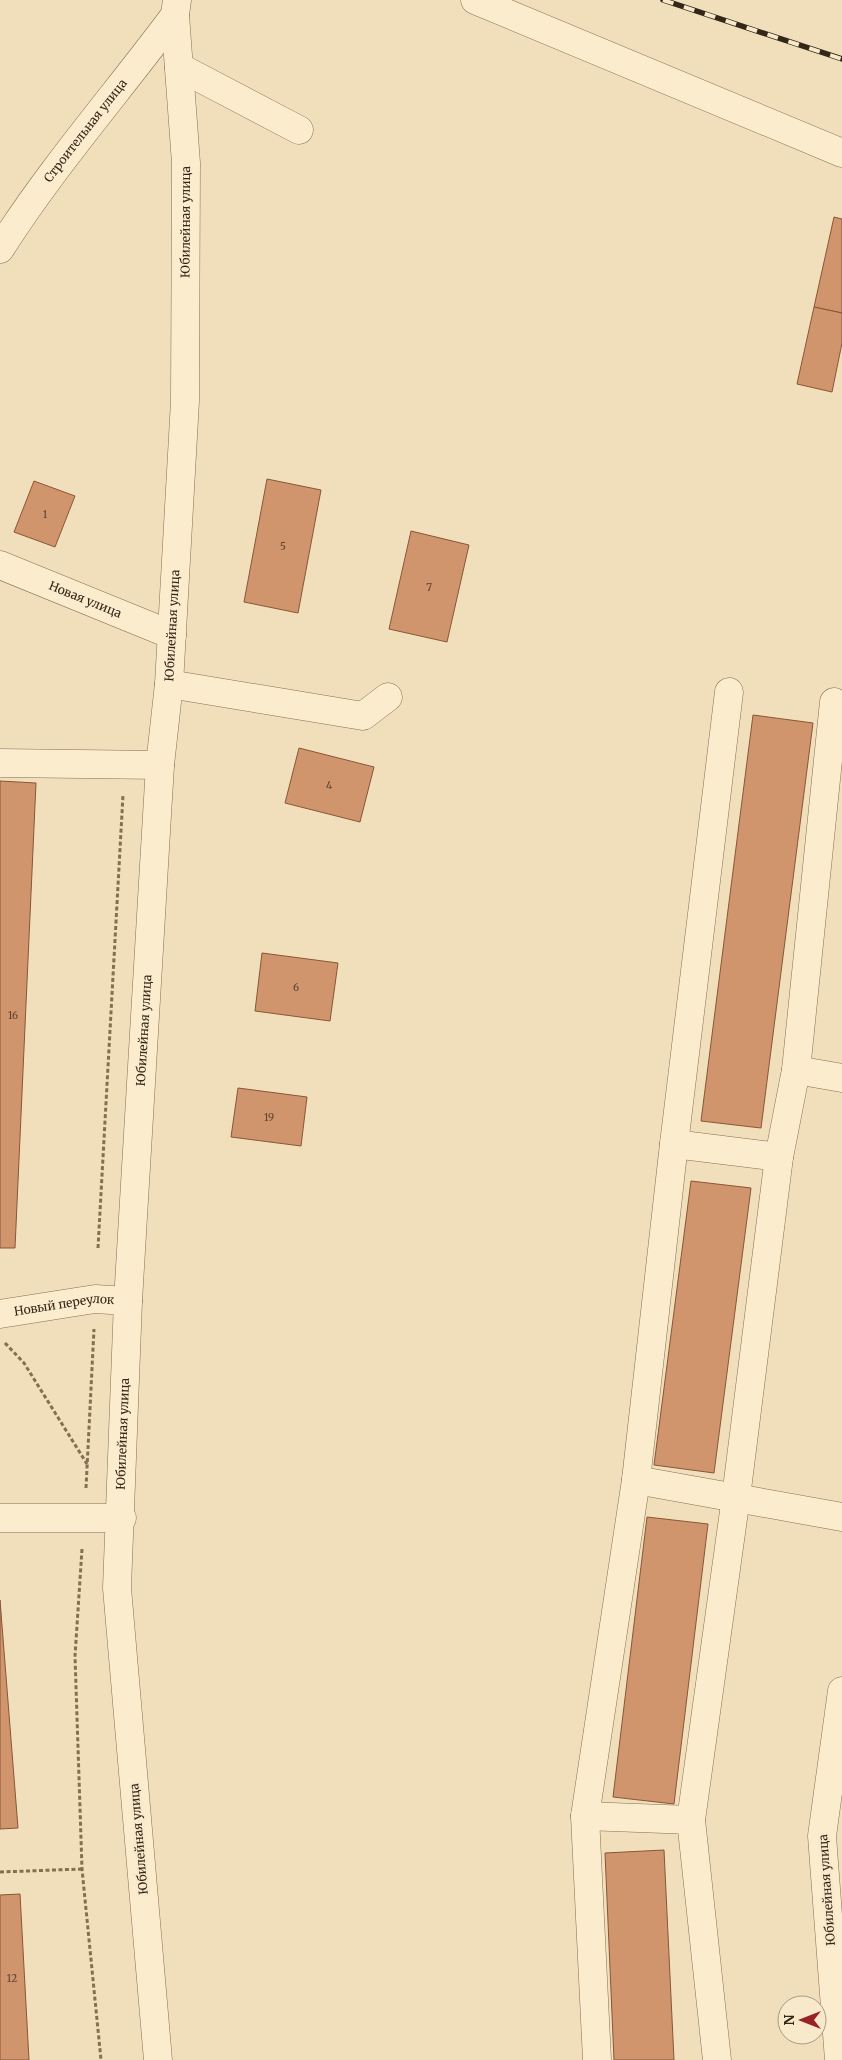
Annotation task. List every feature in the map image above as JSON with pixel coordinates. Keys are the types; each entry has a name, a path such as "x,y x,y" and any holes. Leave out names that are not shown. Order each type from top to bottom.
{"street":[{"path":"474,0 842,153"},
{"name":"Юбилейная улица","path":"158,2060 117,1588 122,1518 128,1301 160,765 169,684 185,401 186,163 176,7"},
{"name":"Строительная улица","path":"0,249 28,204 119,90 176,7"},
{"path":"179,67 299,130"},
{"name":"Новая улица","path":"0,565 172,635"},
{"path":"169,684 363,716 388,696"},
{"path":"597,2060 585,1816 636,1480 728,692"},
{"path":"717,2060 691,1820 736,1497 779,1157 796,1070 834,702"},
{"path":"0,764 160,765"},
{"path":"796,1070 842,1078"},
{"path":"674,1144 779,1157"},
{"name":"Новый переулок","path":"0,1314 95,1299 128,1301"},
{"path":"636,1480 842,1517"},
{"path":"0,1518 122,1518"},
{"name":"Юбилейная улица","path":"839,2060 822,1836 842,1691"},
{"path":"585,1816 691,1820"}],"path":[{"path":"0,1337 24,1363 88,1464"},
{"path":"0,1872 82,1869"}],"building":[{"path":"834,217 842,219 842,313 814,307"},
{"path":"814,307 842,313 842,343 832,392 797,384"},
{"path":"267,479 321,490 298,613 244,602"},
{"path":"34,481 75,496 55,547 14,532"},
{"path":"411,531 469,545 447,642 389,629"},
{"path":"753,715 813,723 761,1128 701,1121"},
{"path":"299,748 374,767 360,822 285,803"},
{"path":"0,781 36,783 15,1248 0,1248"},
{"path":"262,953 338,963 330,1021 255,1011"},
{"path":"238,1088 307,1097 301,1146 231,1137"},
{"path":"691,1181 751,1188 714,1473 654,1465"},
{"path":"647,1517 708,1524 674,1804 613,1797"},
{"path":"0,1600 18,1828 0,1829"},
{"path":"664,1850 674,2060 614,2060 605,1853"},
{"path":"20,1894 29,2060 0,2060 0,1895"}],"railway":[{"path":"663,0 842,59"}]}
